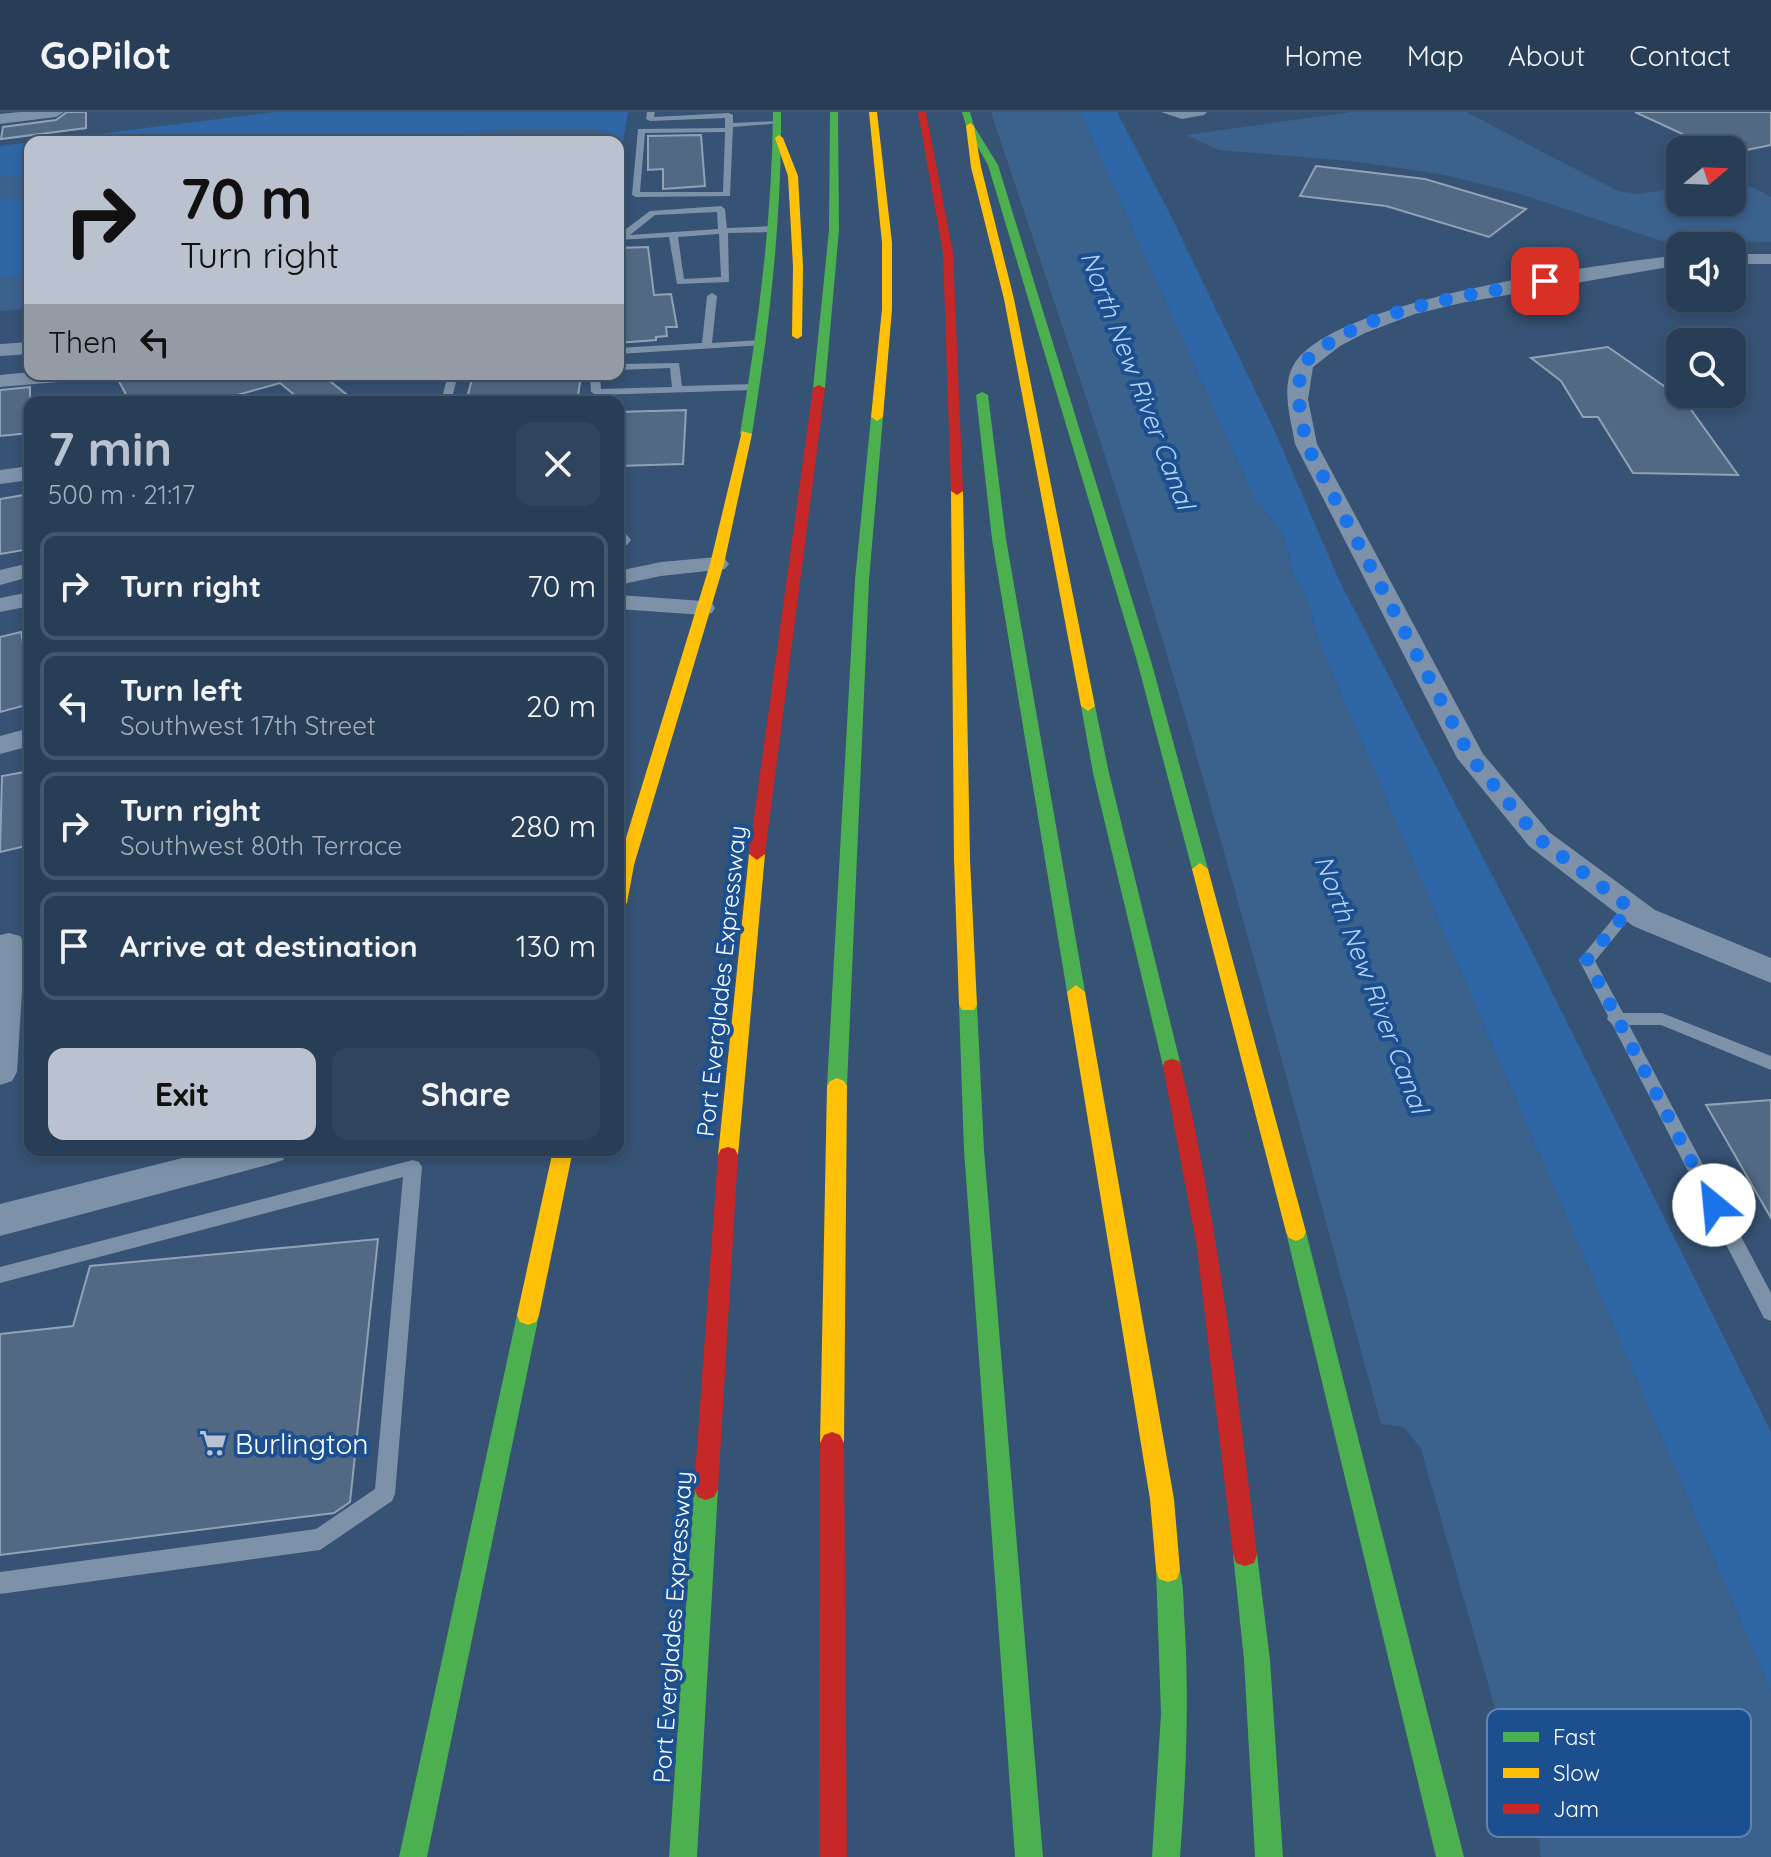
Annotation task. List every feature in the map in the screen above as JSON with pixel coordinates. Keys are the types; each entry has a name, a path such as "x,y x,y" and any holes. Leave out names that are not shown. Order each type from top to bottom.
{"main road":[{"name":"Port Everglades Expressway","path":"683,1857 727,1161 762,804 819,388 834,230 834,112"},
{"path":"833,1857 830,1590 837,1053 862,580 887,309 887,243 873,112"},
{"path":"922,112 948,253 969,336"},
{"path":"968,119 976,167 1009,299 1101,773 1185,1118 1211,1263 1257,1660 1269,1857"},
{"path":"968,119 993,165 1144,661 1283,1178 1450,1857"},
{"path":"624,874 733,501 761,343 773,229 778,124"},
{"path":"778,124 793,176 798,266 796,354"},
{"path":"948,253 956,415 962,859 973,1135 1029,1857"},
{"path":"980,377 999,539 1162,1499 1173,1620 1174,1778 1166,1857"},
{"path":"794,436 795,558"},
{"path":"413,1857 562,1156"}],"street":[{"path":"0,119 56,112"},
{"path":"1175,113 1199,112"},
{"path":"1746,259 1771,259"},
{"path":"1666,262 1621,267 1412,307 1375,321 1309,358 1301,366 1298,397 1306,444 1471,758 1539,839 1644,918 1771,971"},
{"path":"0,350 24,348"},
{"path":"0,381 41,380"},
{"path":"0,477 24,474"},
{"path":"624,577 661,569 717,564"},
{"path":"0,578 24,573"},
{"path":"0,605 24,600"},
{"path":"624,602 703,608"},
{"path":"0,745 24,739"},
{"path":"0,1072 17,1027 9,944"},
{"path":"0,1220 248,1156"}],"lane":[{"path":"651,112 650,119 778,124"},
{"path":"729,120 727,194 636,195 641,131 729,120"},
{"path":"624,235 653,213 721,209 726,280 680,282 673,234"},
{"path":"624,238 773,229"},
{"path":"707,346 712,296"},
{"path":"624,351 761,343"},
{"path":"624,367 675,365 677,389"},
{"path":"595,380 596,392 754,387"},
{"path":"1630,908 1587,960 1615,1019 1771,1312"},
{"path":"1615,1019 1662,1019 1771,1063"},
{"path":"0,1275 413,1167 385,1494 320,1539 0,1583"}],"shaded area":[{"path":"274,112 628,112 624,136 80,136"},
{"path":"1080,112 1117,112 1277,436 1339,580 1528,944 1771,1432 1771,1691 1320,645 1306,597 1293,573 1283,534 1254,498"},
{"path":"24,143 24,301 0,304 0,146"}],"water":[{"name":"North New River Canal","path":"991,112 1080,112 1254,498 1283,534 1293,573 1306,597 1320,645 1771,1691 1771,1857 1541,1857 1539,1837 1751,1837 1751,1709 1495,1709 1421,1449 1404,1427 1381,1424 1252,951 1171,668 1106,459"},
{"path":"1352,112 1466,112 1618,191 1640,194 1666,189 1666,216 1746,216 1746,186 1752,187 1771,197 1771,242 1746,242 1746,232 1666,232 1666,241 1662,241 1517,193 1445,175 1359,162 1219,150 1186,135"},
{"path":"508,128 592,128 604,130 609,136 455,136"},
{"path":"0,175 24,176 24,200 0,198"},
{"path":"24,275 24,309 0,311 0,277"}],"building":[{"path":"67,112 86,112 86,128 1,139 3,127 56,120"},
{"path":"1635,112 1771,112 1771,145 1746,150 1746,136 1687,136"},
{"path":"701,135 705,186 663,189 663,169 648,170 648,136"},
{"path":"1316,166 1425,179 1526,209 1489,237 1386,206 1300,196"},
{"path":"648,247 654,295 671,294 677,327 666,327 667,336 624,343 624,248"},
{"path":"1608,347 1666,387 1666,408 1690,408 1738,475 1633,473 1598,417 1583,417 1561,381 1531,358"},
{"path":"118,380 328,380 348,396 296,396 280,383 233,396 127,396"},
{"path":"472,380 580,380 578,396 468,396"},
{"path":"30,387 30,396 24,396 24,434 0,436 0,390"},
{"path":"686,410 683,464 624,466 624,412"},
{"path":"24,495 24,550 0,554 0,499"},
{"path":"21,632 24,706 0,712 0,637"},
{"path":"24,772 24,846 0,852 2,776"},
{"path":"1771,1100 1771,1218 1706,1105"},
{"path":"378,1239 350,1502 334,1513 0,1555 0,1334 73,1326 90,1266"}],"traffic: fast":[{"path":"746,434 769,274 776,193 777,112"},
{"path":"819,388 834,230 834,112"},
{"path":"966,112 970,126 993,165 1144,661 1200,869"},
{"path":"982,395 999,539 1076,992"},
{"path":"837,1086 862,580 877,417"},
{"path":"1088,706 1101,773 1172,1066"},
{"path":"968,1005 974,1150 1029,1857"},
{"path":"1296,1232 1450,1857"},
{"path":"413,1857 528,1315"},
{"path":"683,1857 706,1489"},
{"path":"1245,1554 1257,1660 1269,1857"},
{"path":"1166,1857 1174,1714 1168,1570"}],"traffic: slow":[{"path":"873,112 887,243 887,309 877,417"},
{"path":"970,126 976,167 1009,299 1088,706"},
{"path":"779,138 793,176 798,266 797,336"},
{"path":"624,874 717,564 746,434"},
{"path":"957,491 962,859 968,1005"},
{"path":"728,1155 757,854"},
{"path":"1200,869 1296,1232"},
{"path":"1076,992 1162,1499 1168,1570"},
{"path":"832,1443 837,1086"},
{"path":"528,1315 562,1156"}],"traffic: jam":[{"path":"922,112 948,253 957,491"},
{"path":"757,854 819,388"},
{"path":"1172,1066 1186,1126 1207,1248 1245,1554"},
{"path":"706,1489 728,1155"},
{"path":"832,1443 833,1857"}],"place":[{"name":"Burlington","path":"213,1443"}],"route":[{"path":"1545,281 1412,307 1375,321 1322,349 1301,366 1298,397 1306,444 1471,758 1539,839 1630,908 1587,960 1714,1205"}]}
